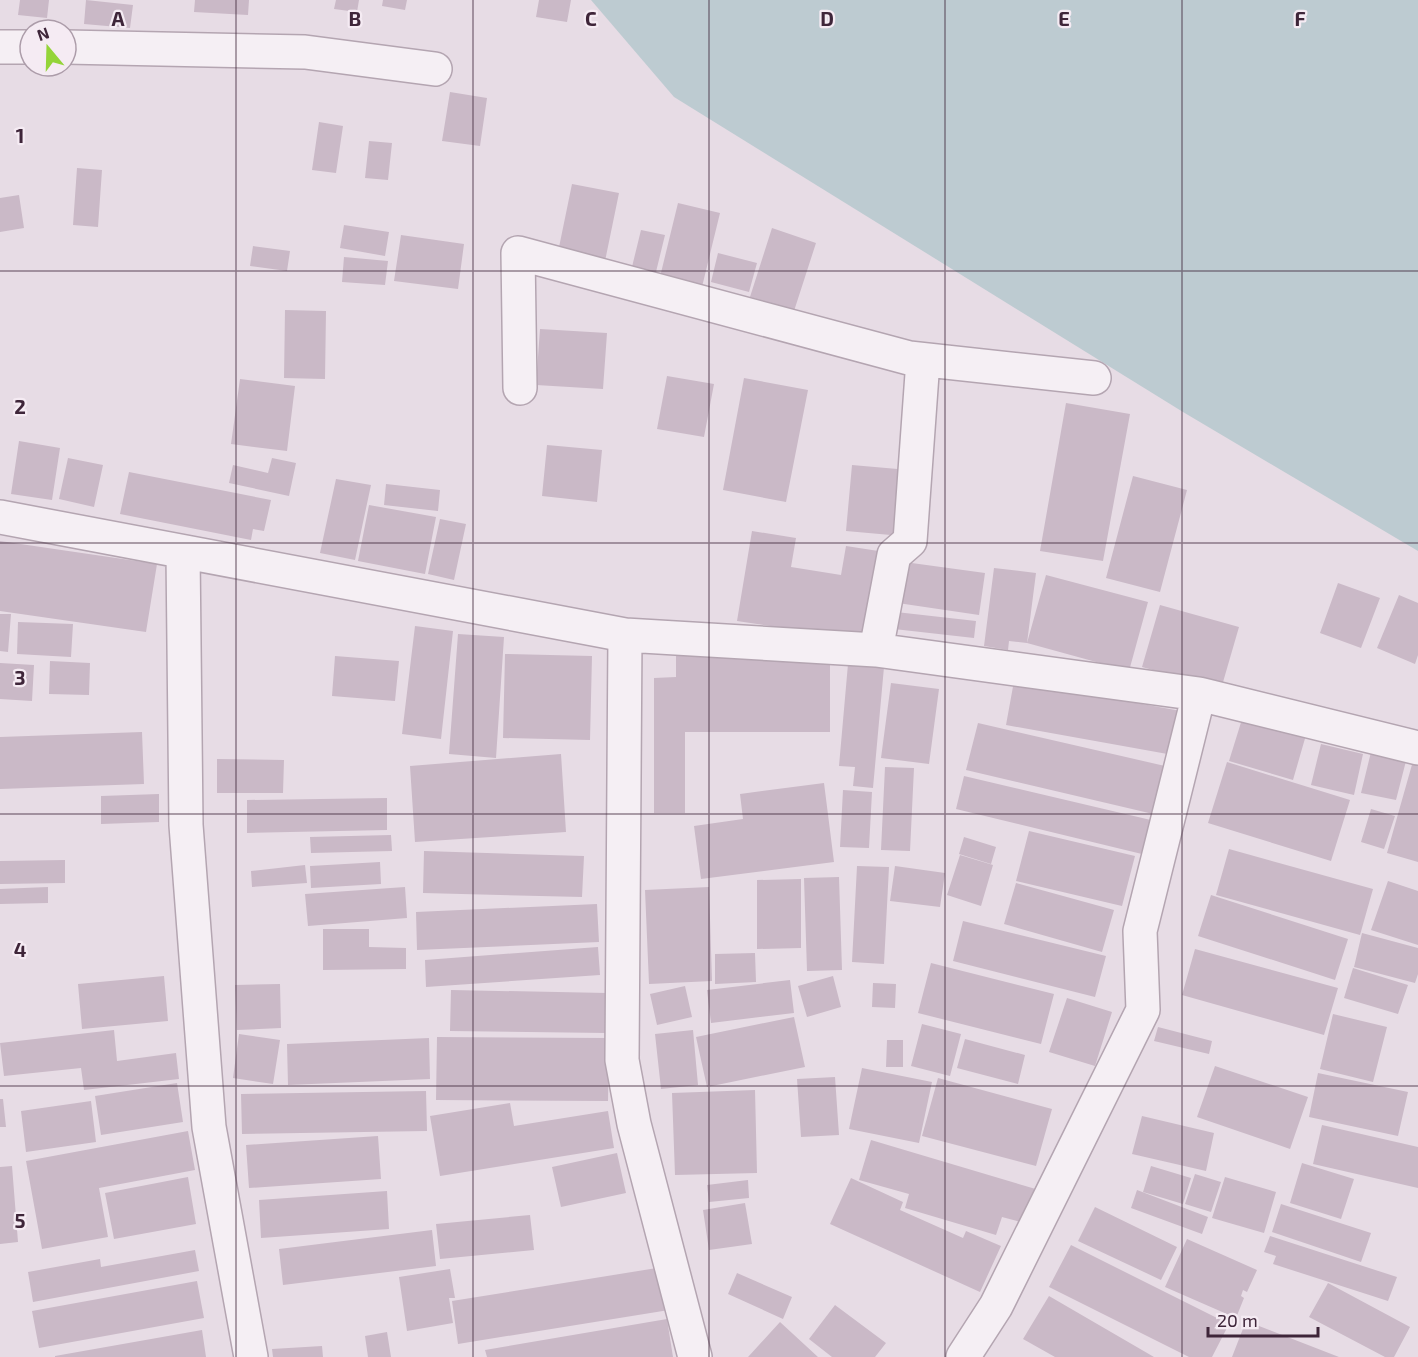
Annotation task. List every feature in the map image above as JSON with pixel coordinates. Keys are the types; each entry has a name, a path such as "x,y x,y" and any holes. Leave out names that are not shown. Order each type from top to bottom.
{"street":[{"path":"0,47 18,47"},
{"path":"78,47 305,52 435,69"},
{"path":"520,388 518,253 897,356 1094,378"},
{"path":"876,650 894,555 910,541 923,360"},
{"path":"0,517 625,635 876,650 1199,694 1418,748"},
{"path":"183,553 186,825 209,1127 251,1357"},
{"path":"625,635 622,1060 634,1124 695,1357"},
{"path":"963,1357 996,1305 1143,1010 1140,931 1199,694"}],"shaded area":[{"path":"591,0 1418,0 1418,551 1183,412 674,97"}],"building":[{"path":"20,0 49,0 47,18 18,15"},
{"path":"86,0 133,5 130,28 84,24"},
{"path":"195,0 249,0 248,15 194,12"},
{"path":"336,0 359,0 357,12 334,9"},
{"path":"383,0 407,0 405,10 382,6"},
{"path":"539,0 571,0 567,22 536,17"},
{"path":"450,92 487,98 480,146 442,141"},
{"path":"319,122 343,126 336,173 312,170"},
{"path":"369,141 392,143 388,180 365,178"},
{"path":"77,168 102,170 98,227 73,225"},
{"path":"572,184 619,193 604,266 557,257"},
{"path":"19,195 24,228 0,232 0,198"},
{"path":"678,203 720,213 701,291 659,281"},
{"path":"344,225 389,232 385,256 340,248"},
{"path":"772,228 816,243 794,311 750,297"},
{"path":"641,230 665,235 655,276 631,271"},
{"path":"401,235 464,244 458,289 394,281"},
{"path":"253,246 290,251 287,271 250,266"},
{"path":"718,253 757,263 749,292 711,282"},
{"path":"344,257 388,261 385,285 342,282"},
{"path":"285,310 326,311 325,379 284,378"},
{"path":"540,329 607,333 603,389 536,385"},
{"path":"667,376 714,384 704,437 657,429"},
{"path":"744,378 808,390 786,502 723,490"},
{"path":"240,379 295,386 287,451 231,444"},
{"path":"1066,403 1130,414 1103,561 1040,551"},
{"path":"19,441 60,448 52,500 11,494"},
{"path":"547,445 602,450 597,502 542,496"},
{"path":"68,458 103,465 94,507 59,499"},
{"path":"272,458 296,463 289,496 229,483 233,465 268,473"},
{"path":"852,465 909,470 902,536 846,531"},
{"path":"129,472 271,500 264,531 253,529 251,540 120,514"},
{"path":"1133,476 1187,490 1160,592 1106,578"},
{"path":"336,479 371,485 355,560 320,553"},
{"path":"386,484 440,490 438,511 384,505"},
{"path":"369,505 436,517 425,574 358,561"},
{"path":"440,519 466,524 454,580 428,574"},
{"path":"752,531 796,538 791,567 841,575 846,546 885,552 871,641 737,621"},
{"path":"0,541 157,564 146,632 0,611"},
{"path":"897,561 985,573 979,615 891,602"},
{"path":"994,568 1036,573 1027,643 1009,641 1008,650 984,646"},
{"path":"1046,575 1148,602 1129,671 1027,643"},
{"path":"1338,583 1380,598 1361,648 1320,633"},
{"path":"1399,595 1418,603 1418,655 1415,664 1377,648"},
{"path":"1160,605 1239,627 1221,689 1142,667"},
{"path":"896,612 976,621 974,638 894,629"},
{"path":"0,614 11,614 8,652 0,651"},
{"path":"18,622 73,624 71,657 17,654"},
{"path":"415,626 453,631 441,739 402,734"},
{"path":"458,634 504,637 496,758 449,754"},
{"path":"505,654 592,656 590,740 503,738"},
{"path":"830,654 830,732 685,732 685,813 654,813 654,678 676,677 676,655"},
{"path":"335,656 399,661 395,701 332,696"},
{"path":"50,661 90,663 89,695 49,694"},
{"path":"0,663 34,665 32,701 0,699"},
{"path":"848,664 884,667 873,788 853,786 855,767 839,766"},
{"path":"1014,681 1181,711 1173,755 1006,725"},
{"path":"891,683 939,689 929,764 881,758"},
{"path":"1243,716 1306,735 1293,780 1229,761"},
{"path":"978,723 1178,769 1166,817 966,770"},
{"path":"142,732 144,784 0,789 0,737"},
{"path":"1321,744 1363,754 1354,795 1311,785"},
{"path":"1371,752 1406,761 1396,800 1361,793"},
{"path":"561,754 566,832 415,842 410,766"},
{"path":"217,759 284,760 283,793 217,793"},
{"path":"1413,761 1418,762 1418,862 1387,853"},
{"path":"1227,762 1350,800 1331,861 1208,823"},
{"path":"885,767 914,768 910,851 881,850"},
{"path":"964,776 1155,821 1146,855 956,809"},
{"path":"824,783 834,862 701,879 694,826 743,819 740,794"},
{"path":"843,790 872,792 869,848 840,847"},
{"path":"159,794 159,822 101,824 101,796"},
{"path":"387,798 387,830 247,833 247,800"},
{"path":"1371,809 1395,816 1384,849 1361,842"},
{"path":"1029,831 1135,856 1122,906 1016,881"},
{"path":"391,835 392,851 311,853 310,837"},
{"path":"964,837 996,847 991,864 959,854"},
{"path":"1229,849 1373,889 1360,935 1216,895"},
{"path":"424,851 584,856 582,897 423,893"},
{"path":"960,855 993,865 981,906 947,895"},
{"path":"65,860 65,883 0,884 0,861"},
{"path":"380,862 381,884 311,888 310,866"},
{"path":"305,865 307,883 252,887 251,871"},
{"path":"857,866 889,867 884,964 852,962"},
{"path":"895,866 945,873 940,907 890,901"},
{"path":"839,877 842,970 807,971 804,878"},
{"path":"801,879 801,948 757,949 757,880"},
{"path":"1388,881 1418,891 1418,945 1371,930"},
{"path":"1016,883 1114,910 1102,952 1004,924"},
{"path":"48,887 48,903 0,904 0,889"},
{"path":"405,887 407,918 308,926 305,894"},
{"path":"709,887 712,981 649,984 645,890"},
{"path":"1211,895 1348,939 1335,980 1198,936"},
{"path":"597,904 599,942 417,950 416,912"},
{"path":"963,921 1106,956 1095,997 953,961"},
{"path":"323,929 369,929 369,947 406,948 406,969 323,970"},
{"path":"1362,933 1418,948 1418,974 1415,983 1354,967"},
{"path":"598,947 600,975 426,987 425,960"},
{"path":"1195,949 1338,988 1324,1035 1182,995"},
{"path":"755,953 756,982 715,984 715,954"},
{"path":"931,963 1054,994 1041,1044 918,1013"},
{"path":"1353,968 1408,985 1398,1014 1344,998"},
{"path":"164,976 168,1021 82,1029 78,984"},
{"path":"833,976 841,1007 807,1017 798,986"},
{"path":"790,980 794,1013 711,1023 707,990"},
{"path":"873,983 896,984 895,1008 872,1007"},
{"path":"280,984 281,1028 237,1030 235,985"},
{"path":"685,986 692,1017 657,1025 650,994"},
{"path":"451,990 607,993 606,1033 450,1031"},
{"path":"1067,998 1112,1012 1095,1066 1049,1052"},
{"path":"1333,1014 1387,1027 1373,1082 1320,1069"},
{"path":"794,1017 805,1067 707,1087 696,1037"},
{"path":"922,1024 961,1034 950,1076 911,1066"},
{"path":"1158,1027 1212,1041 1209,1054 1154,1041"},
{"path":"114,1030 117,1061 176,1053 179,1079 84,1090 81,1068 4,1076 0,1043"},
{"path":"693,1030 698,1085 661,1089 655,1034"},
{"path":"239,1034 280,1040 273,1084 233,1078"},
{"path":"437,1037 609,1038 608,1101 436,1100"},
{"path":"429,1038 430,1079 288,1085 287,1044"},
{"path":"965,1039 1025,1055 1018,1084 957,1068"},
{"path":"887,1040 903,1040 903,1067 886,1067"},
{"path":"1215,1066 1308,1097 1290,1149 1197,1117"},
{"path":"862,1068 932,1082 919,1143 849,1129"},
{"path":"1318,1073 1408,1092 1398,1136 1309,1117"},
{"path":"835,1077 839,1135 801,1137 797,1079"},
{"path":"938,1078 1052,1109 1036,1166 922,1136"},
{"path":"177,1083 183,1122 101,1135 95,1096"},
{"path":"755,1090 757,1173 675,1175 672,1093"},
{"path":"426,1091 427,1131 242,1134 241,1094"},
{"path":"0,1099 3,1099 6,1127 0,1127"},
{"path":"91,1101 96,1142 26,1152 21,1111"},
{"path":"510,1103 514,1126 608,1111 614,1148 440,1176 430,1116"},
{"path":"1142,1116 1214,1133 1206,1171 1132,1154"},
{"path":"1322,1125 1418,1147 1418,1188 1313,1164"},
{"path":"188,1131 195,1170 99,1188 108,1237 42,1249 26,1161"},
{"path":"378,1136 381,1179 249,1188 246,1145"},
{"path":"871,1140 1039,1190 1028,1224 1002,1217 996,1235 905,1208 909,1194 859,1180"},
{"path":"617,1153 626,1193 561,1207 552,1167"},
{"path":"1302,1163 1354,1179 1341,1219 1290,1203"},
{"path":"12,1166 18,1242 0,1244 0,1167"},
{"path":"1151,1166 1191,1178 1183,1204 1143,1192"},
{"path":"1195,1174 1221,1182 1211,1212 1185,1204"},
{"path":"188,1177 196,1224 114,1239 105,1193"},
{"path":"1225,1177 1276,1192 1264,1233 1212,1218"},
{"path":"851,1178 903,1202 900,1210 963,1238 966,1231 1001,1246 980,1292 830,1224"},
{"path":"748,1180 749,1198 709,1202 707,1185"},
{"path":"1137,1190 1208,1217 1202,1234 1131,1208"},
{"path":"387,1191 389,1229 261,1238 259,1200"},
{"path":"745,1203 752,1244 709,1250 703,1210"},
{"path":"1281,1204 1371,1233 1361,1262 1272,1232"},
{"path":"1095,1207 1177,1247 1161,1280 1078,1241"},
{"path":"530,1215 534,1250 440,1259 436,1224"},
{"path":"432,1230 436,1266 283,1285 279,1249"},
{"path":"1270,1236 1397,1277 1388,1301 1273,1264 1276,1256 1264,1252"},
{"path":"1187,1239 1257,1270 1247,1292 1243,1290 1241,1296 1244,1298 1236,1318 1165,1287"},
{"path":"1071,1245 1229,1324 1212,1357 1189,1357 1049,1287"},
{"path":"195,1250 199,1271 33,1302 28,1272 100,1259 101,1267"},
{"path":"663,1267 669,1310 458,1344 452,1301"},
{"path":"450,1269 455,1298 449,1298 453,1323 407,1331 399,1277"},
{"path":"737,1273 792,1297 783,1319 728,1294"},
{"path":"197,1281 204,1318 39,1348 32,1311"},
{"path":"1328,1283 1410,1327 1394,1357 1385,1357 1309,1317"},
{"path":"1049,1296 1154,1357 1055,1357 1023,1339"},
{"path":"835,1305 886,1343 875,1357 832,1357 809,1339"},
{"path":"667,1319 673,1357 487,1357 485,1350"},
{"path":"1246,1321 1339,1357 1232,1357"},
{"path":"780,1322 818,1357 748,1357"},
{"path":"202,1330 206,1357 55,1357 55,1356"},
{"path":"387,1332 391,1357 368,1357 365,1336"},
{"path":"322,1346 323,1357 273,1357 272,1349"}]}
